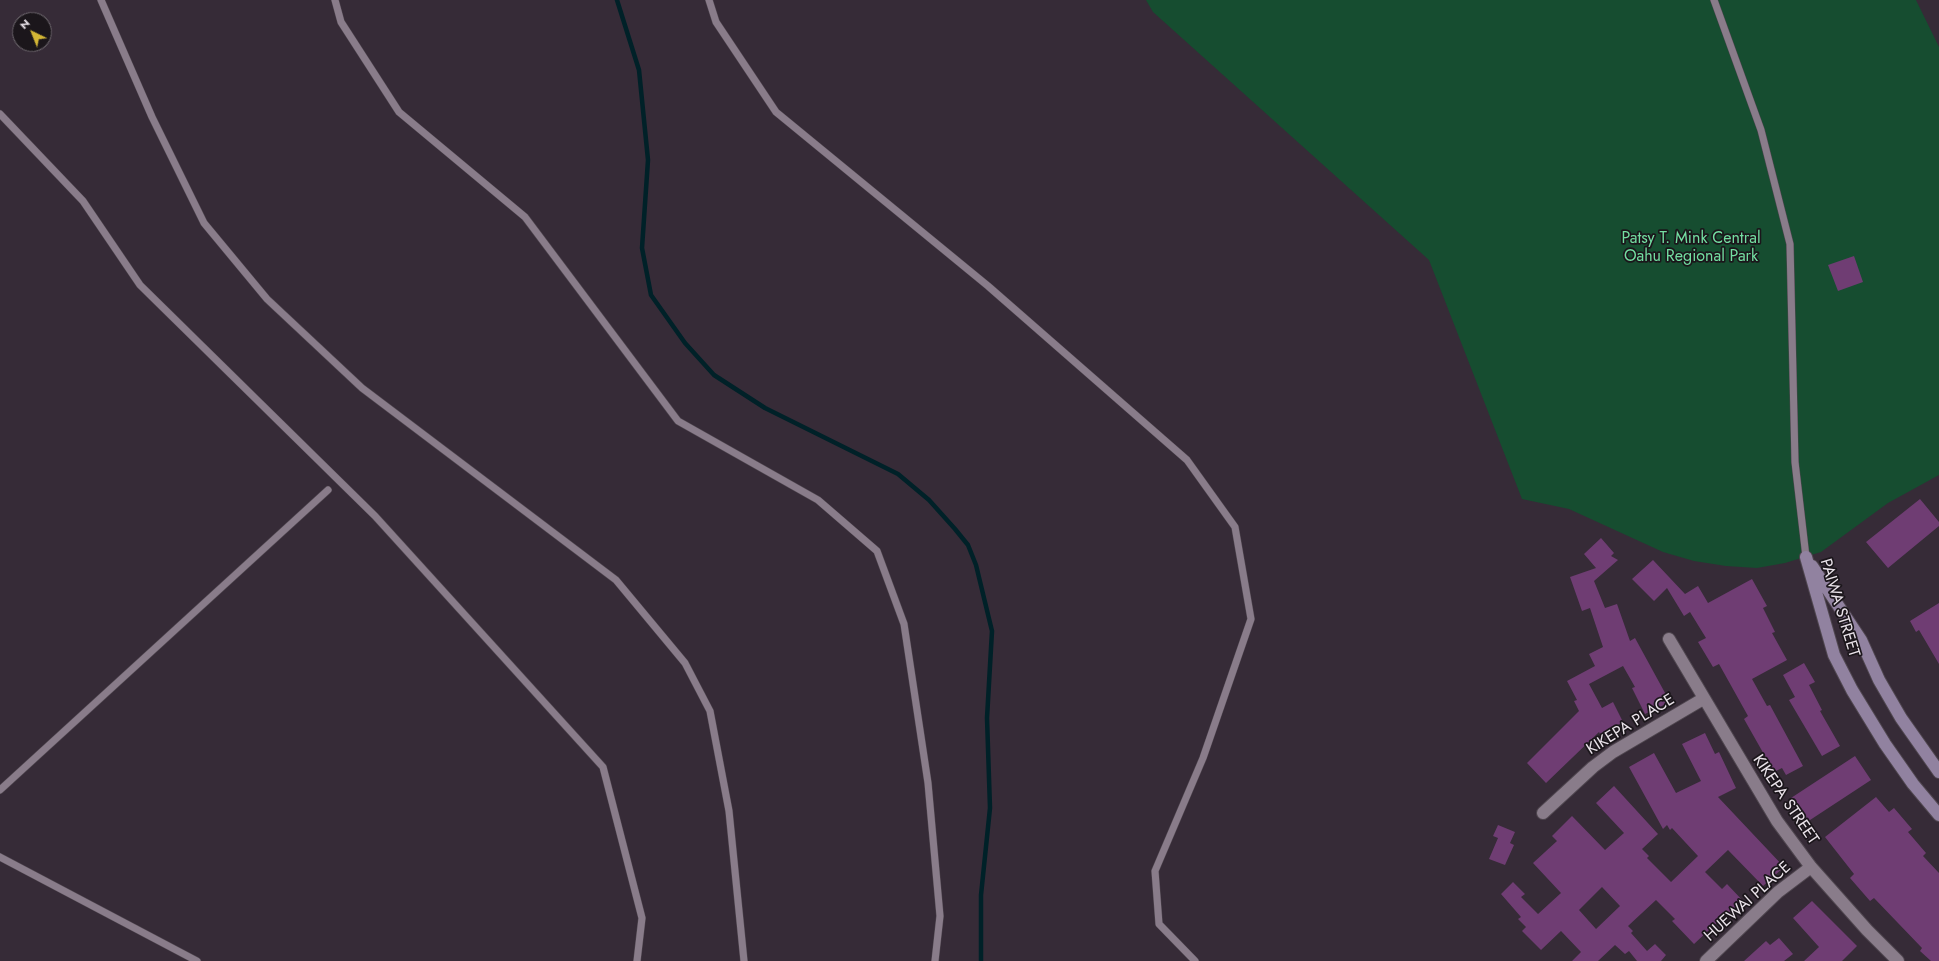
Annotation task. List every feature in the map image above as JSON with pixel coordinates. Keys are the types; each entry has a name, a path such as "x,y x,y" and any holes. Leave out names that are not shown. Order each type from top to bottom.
{"street":[{"name":"PAIWA STREET","path":"1806,557 1861,640 1879,680 1901,718 1939,772"},
{"name":"PAIWA STREET","path":"1806,557 1834,655 1852,690 1885,744 1913,784 1939,815"},
{"name":"KIKEPA STREET","path":"1669,639 1703,699 1774,815 1811,867 1867,930 1898,961"},
{"name":"KIKEPA PLACE","path":"1543,813 1613,752 1703,699"},
{"name":"HUEWAI PLACE","path":"1706,961 1778,892 1811,867"}],"lane":[{"path":"101,0 152,117 204,223 267,299 362,388 616,580 685,663 710,711 729,811 744,961"},
{"path":"335,0 341,22 399,112 525,217 678,421 818,500 877,551 904,624 928,783 940,916 936,961"},
{"path":"709,0 716,22 776,112 988,286 1187,460 1235,527 1251,619 1203,758 1155,871 1160,924 1195,961"},
{"path":"1714,0 1761,130 1790,244 1795,462 1806,557"},
{"path":"0,114 83,201 140,285 374,516 603,767 642,918 637,961"},
{"path":"0,790 328,490"},
{"path":"0,857 197,961"}],"green space":[{"name":"Patsy T. Mink Central Oahu Regional Park","path":"1146,0 1916,0 1939,47 1939,475 1888,503 1821,552 1785,563 1757,568 1726,566 1694,561 1663,552 1569,509 1522,499 1429,260 1153,12"}],"building":[{"path":"1854,256 1863,282 1838,291 1828,265"},
{"path":"1920,499 1939,522 1939,526 1888,568 1866,542"},
{"path":"1601,538 1614,553 1611,556 1618,560 1594,581 1605,608 1617,604 1630,641 1635,638 1670,702 1645,714 1632,688 1635,687 1623,666 1589,684 1602,708 1613,702 1623,722 1613,728 1614,731 1602,738 1599,732 1546,783 1527,763 1579,711 1574,701 1577,700 1567,681 1595,666 1589,654 1603,647 1590,608 1582,611 1570,577 1596,568 1584,554"},
{"path":"1653,560 1685,594 1698,586 1708,603 1752,579 1767,606 1763,608 1775,632 1772,633 1787,660 1752,679 1767,706 1770,705 1803,766 1786,775 1782,768 1774,772 1744,719 1748,716 1719,664 1713,667 1698,642 1706,638 1690,612 1684,616 1667,588 1654,601 1632,579"},
{"path":"1939,603 1939,664 1919,630 1916,632 1910,621"},
{"path":"1804,663 1815,682 1809,685 1822,710 1820,711 1840,746 1822,756 1789,700 1795,697 1783,675"},
{"path":"1705,733 1715,754 1719,752 1736,788 1718,797 1784,867 1763,886 1728,850 1705,872 1722,889 1727,884 1744,902 1727,919 1724,916 1694,944 1672,921 1675,919 1656,900 1628,926 1633,931 1631,933 1647,951 1655,944 1666,955 1661,961 1637,961 1629,951 1625,954 1615,945 1598,961 1572,961 1581,952 1561,931 1541,950 1522,931 1526,927 1518,919 1521,917 1501,894 1513,882 1525,894 1521,897 1538,914 1561,893 1533,863 1557,841 1552,836 1572,816 1605,850 1624,833 1596,803 1614,786 1658,834 1642,849 1649,856 1647,858 1671,882 1698,856 1672,828 1670,830 1667,825 1663,829 1629,767 1654,753 1676,793 1701,781 1682,744","holes":["1602,887 1620,906 1596,929 1579,910"]},
{"path":"1855,756 1871,780 1807,822 1791,798"},
{"path":"1876,797 1889,812 1894,808 1912,829 1908,832 1926,853 1923,856 1939,873 1939,961 1931,961 1920,951 1922,948 1874,898 1870,901 1850,878 1854,874 1825,837"},
{"path":"1498,825 1515,832 1510,843 1514,845 1505,865 1489,859 1498,838 1493,836"},
{"path":"1812,901 1857,946 1842,961 1804,961 1819,947 1793,918"},
{"path":"1779,938 1793,954 1784,961 1744,961 1766,941 1770,945"}],"waterway":[{"path":"617,0 639,70 648,160 642,248 651,295 685,343 714,375 765,408 898,474 929,500 955,529 968,545 976,565 992,631 987,718 990,808 981,895 981,961"}]}
